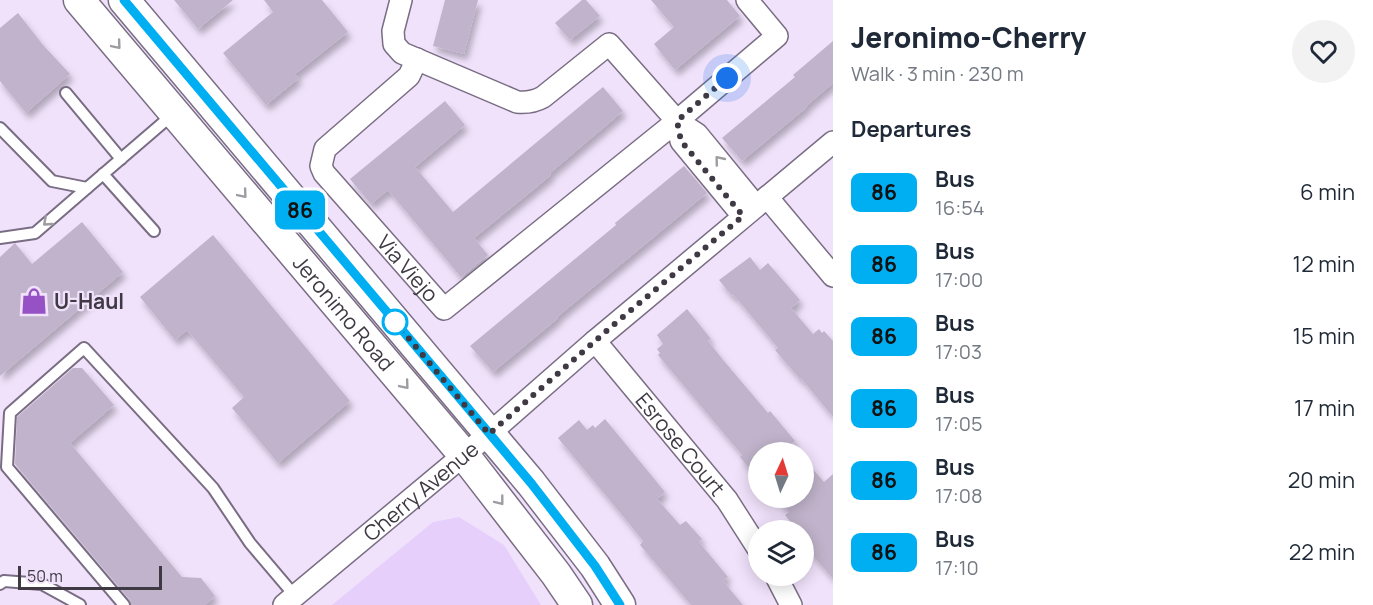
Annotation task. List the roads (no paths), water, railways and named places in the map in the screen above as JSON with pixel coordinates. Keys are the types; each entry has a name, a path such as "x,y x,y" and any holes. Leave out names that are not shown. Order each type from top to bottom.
{"main road":[{"name":"Jeronimo Road","path":"79,0 464,455 550,565 577,605"},
{"name":"Jeronimo Road","path":"124,0 531,483 595,566 621,605"}],"street":[{"path":"401,0 393,31 394,44 402,53 517,102 527,103 543,97 609,44 677,121 681,141 833,276"},
{"name":"Via Viejo","path":"417,59 409,76 325,149 321,166 324,173 444,309 677,121 777,36 747,0"},
{"name":"Cherry Avenue","path":"289,600 489,434 595,341 833,142"},
{"name":"Esrose Court","path":"595,341 727,500 748,533"},
{"path":"781,586 791,605"}],"lane":[{"path":"66,93 122,159"},
{"path":"0,238 35,233 174,113"},
{"path":"0,128 52,181 87,188"},
{"path":"104,174 154,231"},
{"path":"124,605 7,467 10,413 84,348 213,488 289,600"},
{"path":"0,584 4,581 42,584 80,605"}],"place":[{"name":"U-Haul","path":"34,301"}]}
